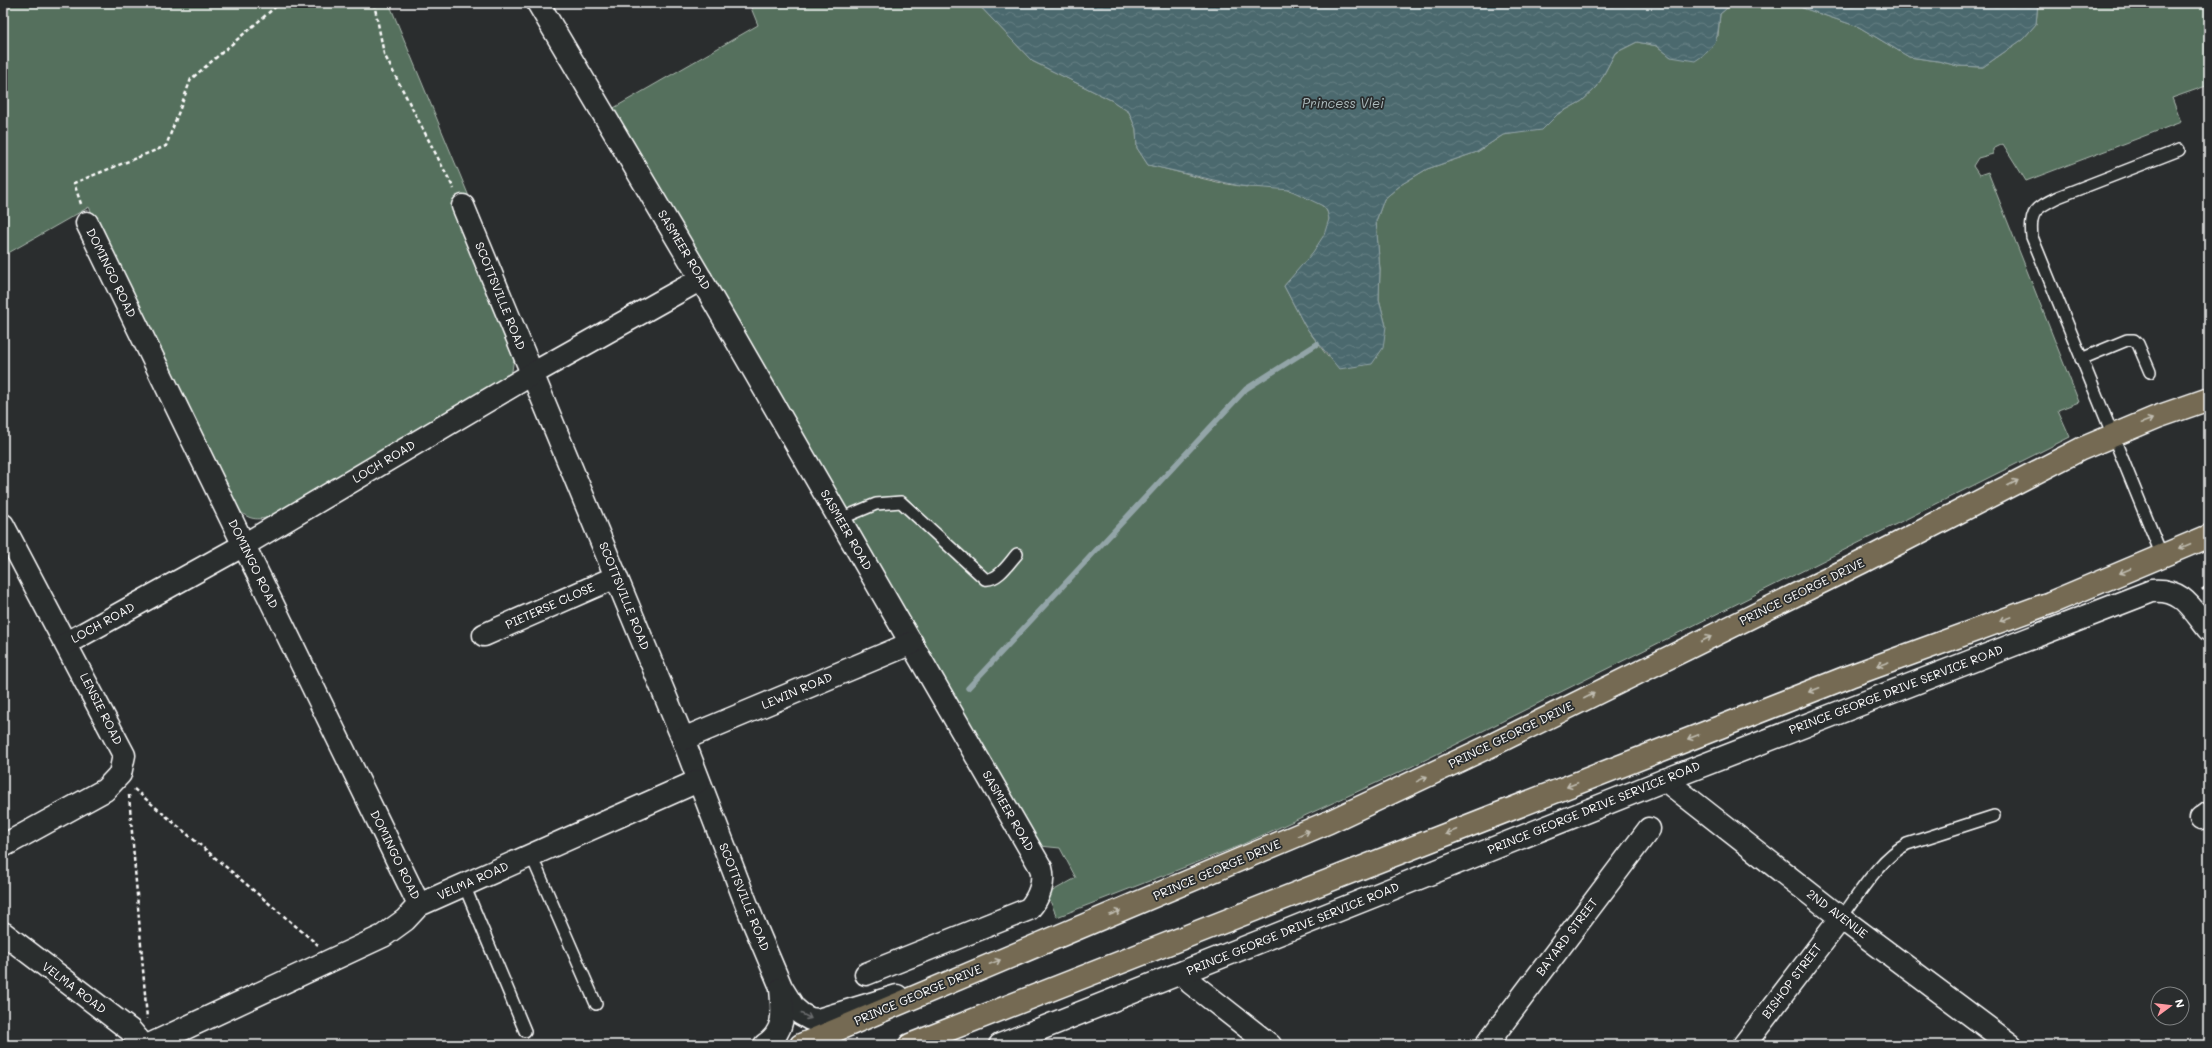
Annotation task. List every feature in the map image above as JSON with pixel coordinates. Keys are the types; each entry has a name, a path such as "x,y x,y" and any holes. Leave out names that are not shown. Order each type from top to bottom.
{"main road":[{"name":"PRINCE GEORGE DRIVE","path":"801,1045 959,977 1271,848 1409,785 1856,565 1992,494 2111,435 2209,399"},
{"path":"910,1045 1850,676 2050,603 2209,536"}],"street":[{"name":"SASMEER ROAD","path":"538,3 701,279 1041,868 1043,883 1034,904 1022,914 866,974"},
{"name":"SCOTTSVILLE ROAD","path":"463,206 683,739 698,781 780,987 783,1010 782,1025 778,1033 765,1045"},
{"name":"DOMINGO ROAD","path":"87,223 419,904"},
{"name":"LOCH ROAD","path":"67,643 244,545 532,374 701,279"},
{"name":"LENSIE ROAD","path":"3,525 67,643 124,755 120,774 105,790 3,846"},
{"name":"PIETERSE CLOSE","path":"484,635 616,577"},
{"name":"PRINCE GEORGE DRIVE SERVICE ROAD","path":"1000,1045 1666,780 2152,591 2163,590 2194,598 2209,630"},
{"name":"LEWIN ROAD","path":"683,739 912,643"},
{"name":"2ND AVENUE","path":"1666,780 1841,918 2004,1043"},
{"name":"VELMA ROAD","path":"3,933 130,1030 147,1039 334,959 395,929 419,904 698,781"},
{"name":"BAYARD STREET","path":"1486,1045 1649,829"},
{"name":"BISHOP STREET","path":"1744,1045 1841,918"},
{"path":"1184,972 1191,983 1270,1045"},
{"name":"SCOTTSVILLE ROAD","path":"780,987 801,1014 810,1019 818,1020 959,977"}],"lane":[{"path":"2162,556 2111,435 2032,237 2030,222 2033,213 2039,206 2058,197 2179,150"},
{"path":"2081,360 2127,340 2134,340 2138,344 2150,372"},
{"path":"840,519 876,504 901,502 985,579 991,579 999,575 1017,554"},
{"path":"1841,918 1886,860 1896,850 1907,844 1994,816"},
{"path":"531,855 596,1004"},
{"path":"464,885 525,1031"}],"path":[{"path":"87,223 74,183 166,146 191,79 280,3"},
{"path":"374,3 384,54 463,206"},
{"path":"2194,598 2209,584"},
{"path":"129,785 334,959"},
{"path":"129,793 147,1039"}],"green space":[{"path":"3,3 389,3 470,199 514,357 512,371 509,377 270,517 255,519 243,514 235,506 89,207 3,256"},
{"path":"749,3 977,3 1032,61 1111,100 1129,112 1136,129 1137,148 1148,165 1228,184 1246,187 1286,189 1315,200 1328,213 1328,227 1319,245 1284,286 1305,326 1328,357 1386,326 1379,299 1380,270 1376,221 1384,199 1402,184 1427,169 1477,152 1503,135 1542,129 1558,114 1582,101 1597,87 1615,53 1637,42 1657,46 1671,57 1718,36 1720,14 1733,3 1788,3 1859,27 1909,57 1938,61 1958,66 1983,67 2023,39 2036,24 2038,3 2209,3 2209,85 2172,98 2181,122 2026,181 2003,144 1993,149 1993,154 1978,158 1973,166 1979,175 1988,172 2079,402 2058,410 2070,437 1411,767 1239,846 1057,917 1047,894 1076,878 1060,848 1040,846 612,109 758,25"}],"water":[{"name":"Princess Vlei","path":"977,3 1733,3 1720,14 1717,37 1712,47 1703,56 1695,61 1671,57 1657,46 1637,42 1615,53 1597,87 1582,101 1558,114 1542,130 1503,135 1477,152 1427,169 1402,184 1384,199 1376,221 1380,270 1379,299 1386,326 1383,348 1372,364 1339,369 1305,326 1284,286 1313,252 1324,235 1329,219 1327,211 1323,206 1290,190 1240,186 1148,165 1137,148 1136,129 1129,112 1111,100 1032,61"},
{"path":"1788,3 2038,3 2036,24 2023,39 1983,67 1958,66 1938,61 1909,57 1859,27"}],"waterway":[{"path":"968,688 1246,389 1317,344"}]}
